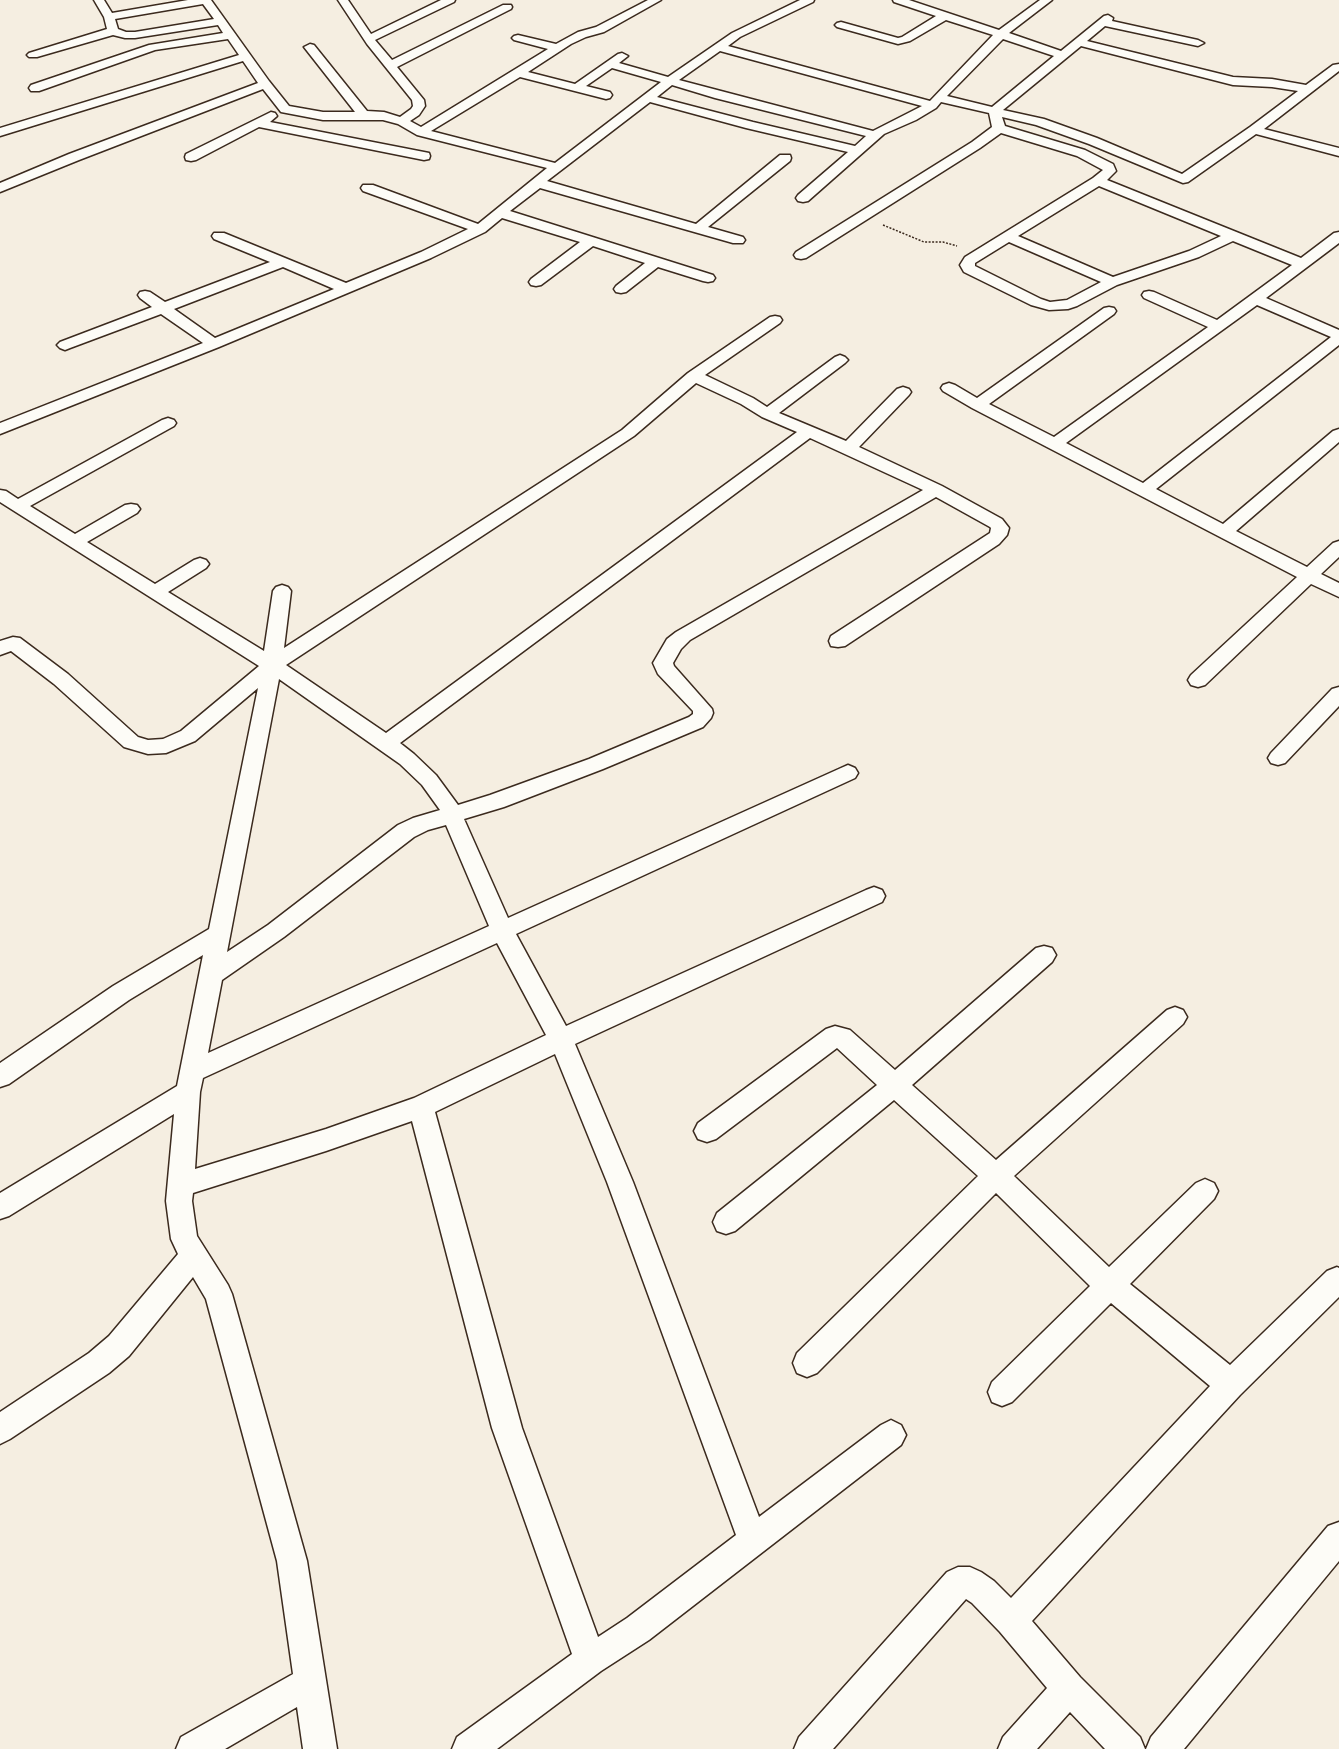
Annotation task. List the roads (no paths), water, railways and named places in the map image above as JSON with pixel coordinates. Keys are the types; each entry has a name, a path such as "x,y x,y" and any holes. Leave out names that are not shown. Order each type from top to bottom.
{"street":[{"path":"99,0 109,17 113,31"},
{"path":"109,17 206,0 265,84 285,109"},
{"path":"343,0 369,38 418,100 419,106 415,112 402,121"},
{"path":"369,38 450,0"},
{"path":"421,132 557,48 582,34 600,30 656,0"},
{"path":"0,429 214,344 344,288 426,255 480,229 557,167 670,81 718,47 736,35 809,0"},
{"path":"898,0 1063,55"},
{"path":"803,198 888,126 912,117 935,102 1001,34 1047,0"},
{"path":"391,65 507,7"},
{"path":"841,25 898,41 906,39 944,16"},
{"path":"994,111 1105,20 1198,43"},
{"path":"33,55 113,31 125,35 135,35 222,21"},
{"path":"35,88 153,47 232,35"},
{"path":"518,38 557,48"},
{"path":"1080,42 1233,81 1272,82 1308,89"},
{"path":"310,47 364,115"},
{"path":"718,47 935,102 994,111 1040,122 1093,141 1183,179 1254,130 1325,76 1338,73"},
{"path":"576,88 625,54"},
{"path":"0,132 246,56"},
{"path":"610,64 876,135"},
{"path":"518,73 606,95"},
{"path":"0,188 74,157 265,84"},
{"path":"649,98 757,127 858,151"},
{"path":"191,157 285,109 323,116 384,116 402,121 421,132 557,167"},
{"path":"994,111 999,128"},
{"path":"258,123 424,156"},
{"path":"999,128 1081,153 1108,166 1110,171 1098,181 970,260 967,265 969,269 1036,302 1049,306 1063,306 1072,303 1112,282 1194,254 1232,236"},
{"path":"801,255 976,145 999,128"},
{"path":"1254,130 1339,152"},
{"path":"698,229 785,158"},
{"path":"1098,181 1302,264"},
{"path":"538,183 738,240"},
{"path":"368,188 480,229"},
{"path":"501,213 708,278"},
{"path":"219,236 344,288"},
{"path":"1055,444 1256,299 1339,236"},
{"path":"1008,237 1112,282"},
{"path":"536,282 591,241"},
{"path":"65,345 284,262"},
{"path":"621,288 656,262"},
{"path":"145,295 214,344"},
{"path":"1149,295 1219,326"},
{"path":"1256,299 1339,335"},
{"path":"978,405 1109,311"},
{"path":"0,649 13,643 61,679 132,742 148,747 166,746 188,736 272,665 628,433 694,376 774,320"},
{"path":"1144,490 1339,338"},
{"path":"768,414 840,360"},
{"path":"694,376 768,414 848,448 936,490 996,523 1000,528 998,535 993,540 838,641"},
{"path":"949,388 978,405 1339,591"},
{"path":"848,448 903,392"},
{"path":"17,506 168,423"},
{"path":"386,743 810,431"},
{"path":"1224,532 1339,434"},
{"path":"211,975 288,922 406,831 420,824 452,813 497,801 596,764 696,722 701,718 703,713 702,709 665,669 663,663 674,644 683,636 936,490"},
{"path":"0,495 272,665 386,743 429,780 447,804 502,930 560,1040 620,1182 753,1541"},
{"path":"74,542 131,509"},
{"path":"1198,680 1339,547"},
{"path":"155,592 200,564"},
{"path":"282,591 272,665 218,935 191,1082 179,1202 184,1239 218,1294 290,1554 320,1749"},
{"path":"1278,758 1339,694"},
{"path":"0,1207 191,1082 502,930 848,772"},
{"path":"180,1186 326,1140 421,1107 560,1040 874,896"},
{"path":"0,1076 121,993 218,935"},
{"path":"726,1222 895,1085 1044,955"},
{"path":"807,1363 996,1176 1175,1017"},
{"path":"707,1131 835,1036 844,1039 996,1176 1109,1285 1209,1365 1230,1385"},
{"path":"421,1107 507,1428 590,1660"},
{"path":"1002,1392 1205,1191"},
{"path":"0,1429 99,1363 120,1346 194,1256"},
{"path":"1011,1621 1230,1385 1337,1280"},
{"path":"469,1749 590,1660 638,1629 891,1435"},
{"path":"1163,1749 1339,1537"},
{"path":"811,1749 958,1583 970,1583 983,1592 1011,1621 1069,1688 1128,1749"},
{"path":"193,1749 310,1682"},
{"path":"1014,1749 1069,1688"}]}
